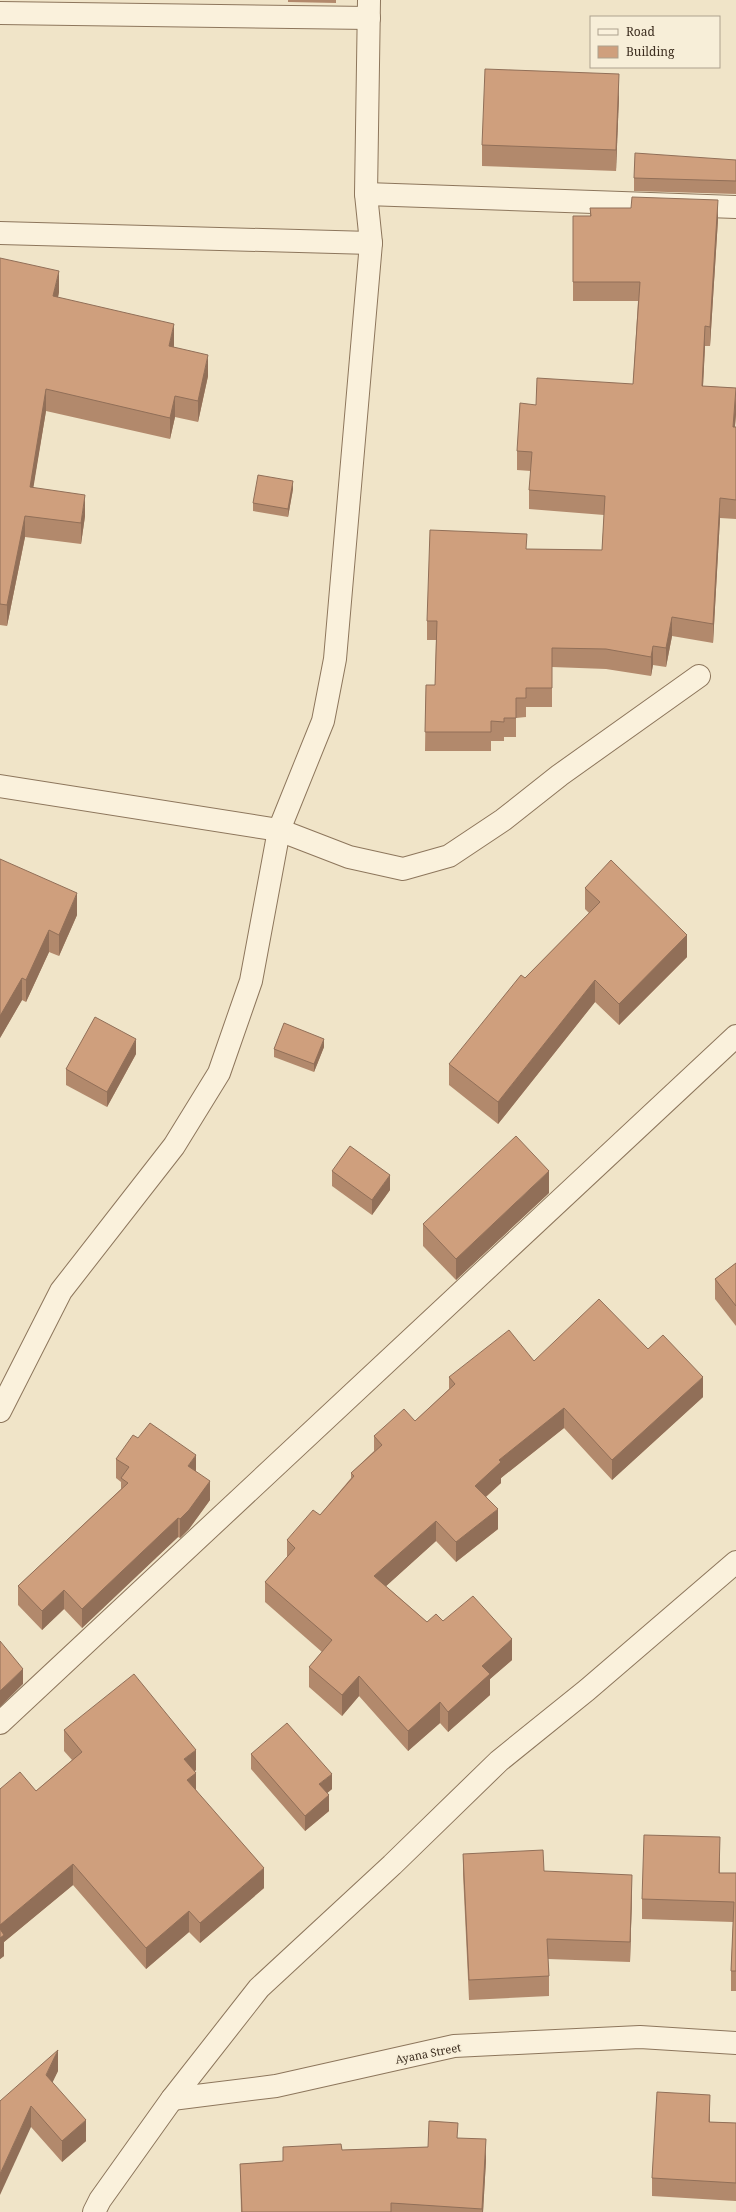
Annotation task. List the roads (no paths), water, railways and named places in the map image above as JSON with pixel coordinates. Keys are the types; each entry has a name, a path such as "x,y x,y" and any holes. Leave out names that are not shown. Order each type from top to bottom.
{"street":[{"path":"0,13 369,9 366,194 371,243 335,659 323,721 279,830 251,981 219,1073 174,1146 60,1291 0,1411"},
{"path":"366,194 736,207"},
{"path":"0,233 371,243"},
{"path":"0,786 279,830 349,857 403,869 449,856 504,820 560,775 699,676"},
{"path":"0,1723 736,1036"},
{"path":"94,2212 100,2200 172,2098 259,1988 392,1865 499,1760 587,1690 736,1562"},
{"name":"Ayana Street","path":"172,2098 276,2086 454,2046 640,2037 736,2043"}]}
